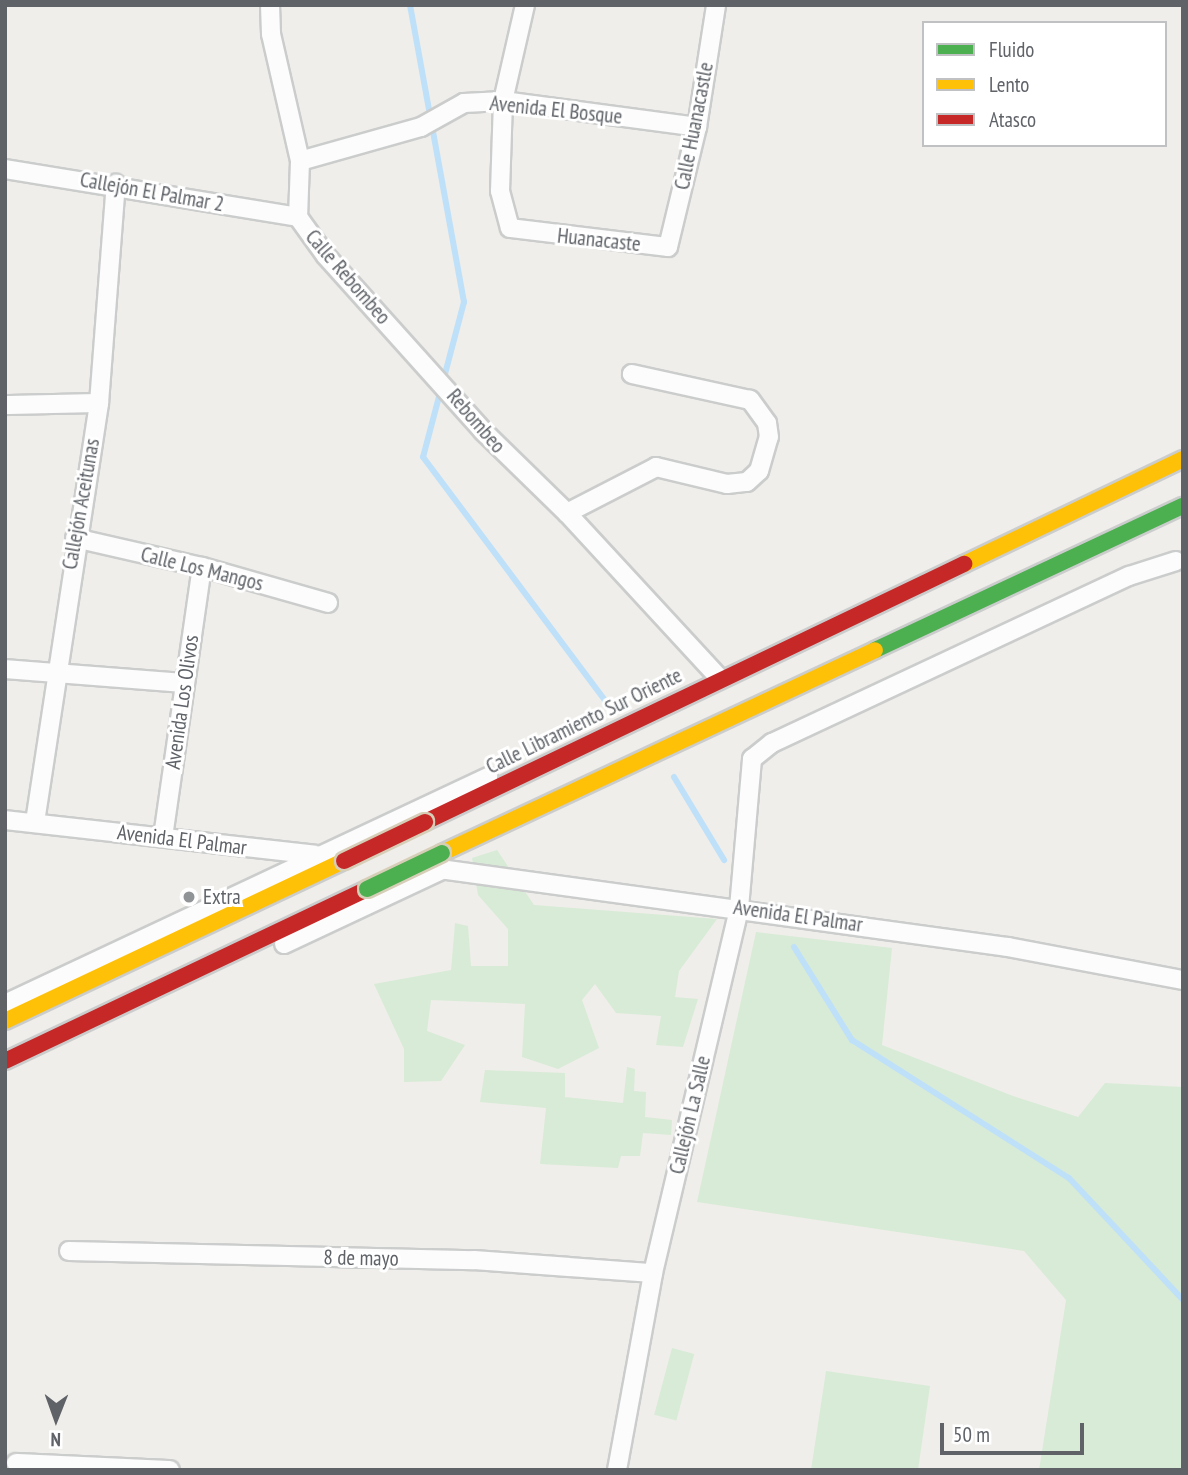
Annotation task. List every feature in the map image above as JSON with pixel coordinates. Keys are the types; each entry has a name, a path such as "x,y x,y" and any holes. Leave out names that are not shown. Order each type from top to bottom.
{"main road":[{"name":"Calle Libramiento Sur Oriente","path":"5,1021 425,822 719,678 1183,459"},
{"path":"519,816 1183,506"},
{"path":"5,1061 442,861"}],"street":[{"name":"Calle Rebombeo","path":"270,5 271,34 300,161 298,217 326,257 432,371"},
{"path":"503,101 525,5"},
{"name":"Calle Huanacastle","path":"668,247 697,127 716,5"},
{"name":"Avenida El Bosque","path":"300,161 421,127 464,103 503,101 697,127"},
{"name":"Huanacaste","path":"503,101 500,191 510,228 530,233 668,247"},
{"name":"Callejón El Palmar 2","path":"5,169 116,184 298,217"},
{"name":"Callejón Aceitunas","path":"35,822 54,673 99,402 116,184"},
{"name":"Rebombeo","path":"432,371 520,470 567,513"},
{"path":"632,374 750,400 767,423 769,437 760,471 747,482 727,484 656,467 567,513 719,678"},
{"path":"5,405 99,402"},
{"name":"Calle Los Mangos","path":"75,538 202,567 328,603"},
{"name":"Callejón La Salle","path":"617,1470 653,1273 747,909 738,884 752,759 772,743 1129,576 1176,561"},
{"name":"Avenida Los Olivos","path":"163,837 202,567"},
{"path":"5,669 184,683"},
{"path":"5,1004 316,855 495,774 543,765"},
{"path":"5,1075 442,861 502,835 519,816"},
{"name":"Avenida El Palmar","path":"5,820 316,855 358,864"},
{"name":"Avenida El Palmar","path":"411,865 442,861 1008,947 1183,980"},
{"name":"8 de mayo","path":"69,1251 474,1261 653,1273"},
{"path":"16,1463 50,1467 170,1470"}],"green space":[{"path":"497,850 534,905 717,919 679,971 675,997 698,999 683,1047 656,1045 661,1016 616,1013 595,984 582,1000 599,1048 558,1069 522,1057 525,1004 431,1000 427,1031 465,1045 441,1081 404,1082 404,1049 374,984 451,970 455,923 468,926 471,966 508,966 508,929 478,895 472,858"},
{"path":"756,932 892,948 882,1045 1013,1096 1078,1117 1105,1083 1183,1087 1183,1470 1039,1470 1066,1300 1024,1251 697,1202"},
{"path":"627,1067 635,1069 634,1091 646,1092 645,1117 672,1120 671,1135 643,1133 640,1156 621,1156 618,1168 540,1164 546,1108 480,1102 485,1070 565,1073 565,1097 623,1103"},
{"path":"672,1348 694,1354 676,1421 654,1415"},
{"path":"826,1371 930,1386 918,1470 811,1470"}],"waterway":[{"path":"410,5 464,302 423,457 608,704"},
{"path":"674,777 724,860"},
{"path":"794,947 852,1040 1069,1178 1183,1300"}],"traffic: fast":[{"path":"875,650 1183,506"},
{"path":"367,889 442,853"}],"traffic: slow":[{"path":"964,564 1183,459"},
{"path":"442,853 875,650"},
{"path":"5,1021 344,861"}],"traffic: jam":[{"path":"425,822 964,564"},
{"path":"344,861 425,822"},
{"path":"5,1061 367,889"}],"place":[{"name":"Extra","path":"189,897"}]}
